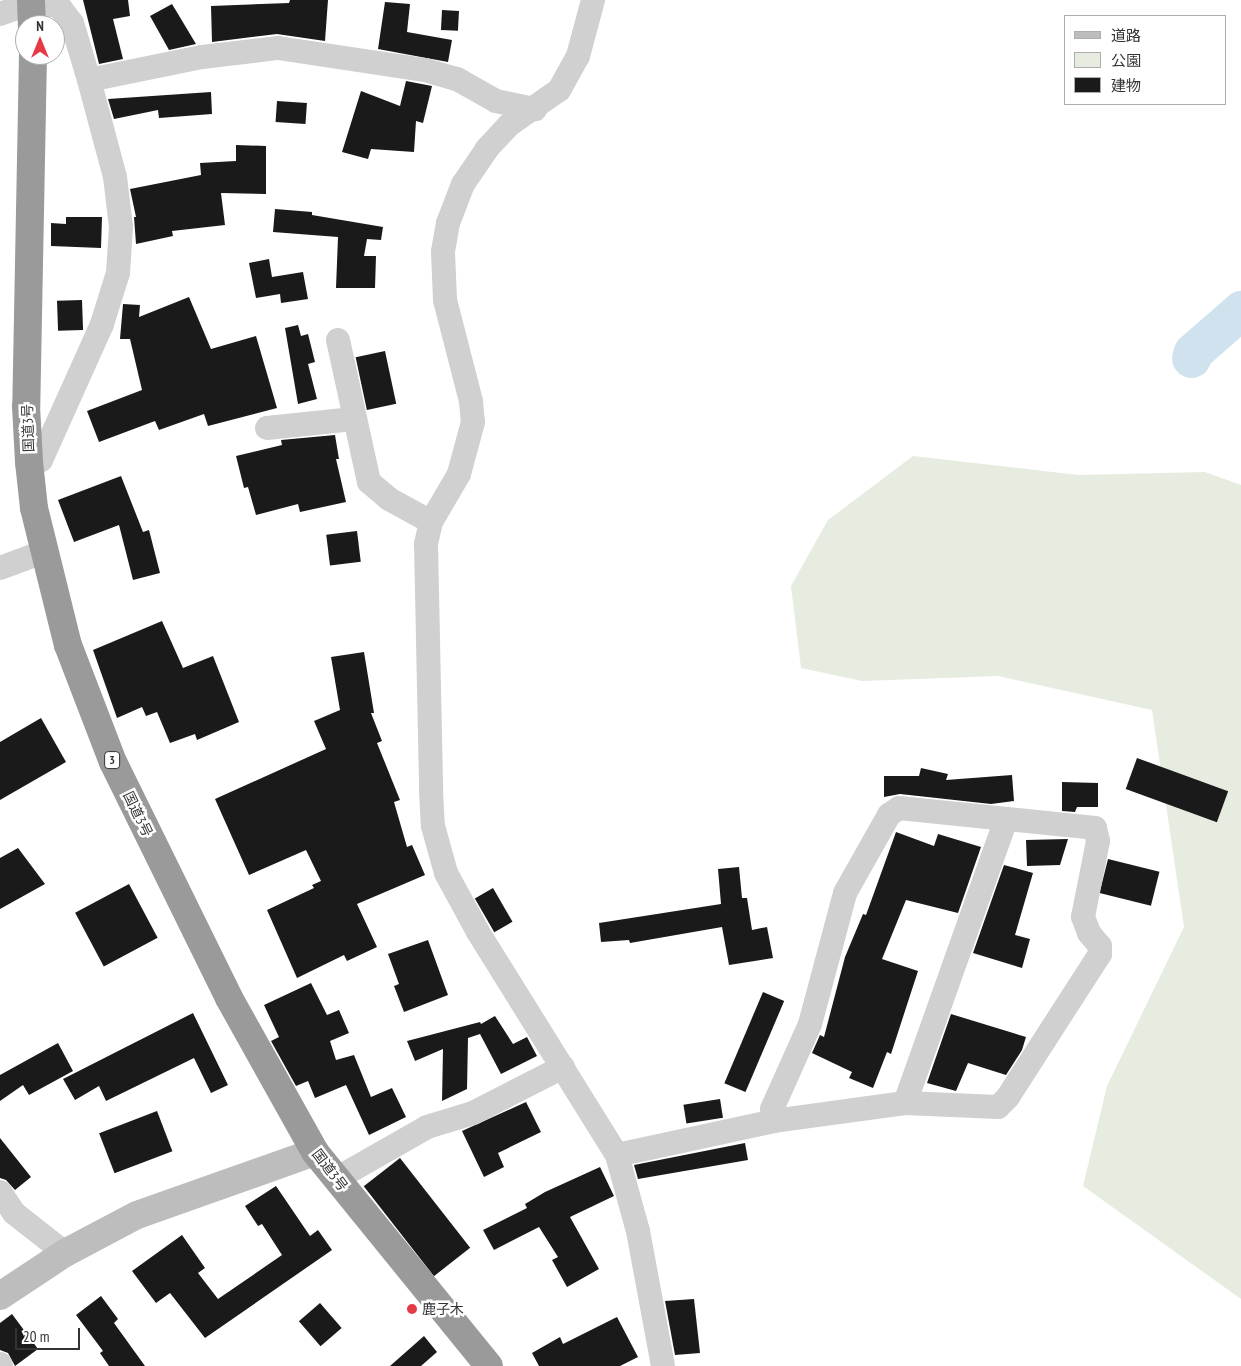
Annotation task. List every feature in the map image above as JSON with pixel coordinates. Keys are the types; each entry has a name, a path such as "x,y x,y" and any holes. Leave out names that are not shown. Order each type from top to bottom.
{"highway":[{"name":"国道3号","path":"33,65 26,406 29,462 34,508 43,552 68,645 113,762 229,998 315,1152 489,1366"}],"street":[{"path":"593,0 578,56 559,90 536,109 508,125 488,149 463,184 448,224 443,252 445,300 471,401 473,422 459,474 431,522 426,544 433,826 446,873 478,932 618,1155 638,1231 663,1366"},
{"path":"0,14 31,9 50,3 66,11 89,80 115,177 121,227 118,273 102,324 41,460 29,462"},
{"path":"89,80 202,57 278,48 425,70 457,79 496,101 536,109"},
{"path":"338,340 369,482 389,499 431,522"},
{"path":"267,428 354,419"},
{"path":"0,568 43,552"},
{"path":"618,1155 774,1121 905,1104 998,1108 1008,1097 1100,954 1100,946 1089,933 1083,917 1098,841 1095,828 899,808 889,815 846,893 810,1024 772,1109 774,1121"},
{"path":"905,1104 1006,819"},
{"path":"336,1179 428,1127 473,1113 563,1067"},
{"path":"0,1296 65,1253 137,1215 315,1152"},
{"path":"0,1192 14,1213 65,1253"}],"green space":[{"path":"913,456 1078,475 1205,472 1241,485 1241,1299 1083,1186 1107,1086 1184,927 1152,710 998,676 862,681 801,668 791,586 828,520"}],"building":[{"path":"83,0 128,0 130,16 113,19 123,59 99,64"},
{"path":"290,0 328,0 325,41 277,34 212,42 211,6 289,3"},
{"path":"385,2 410,4 407,32 452,40 448,62 378,49"},
{"path":"172,4 196,44 169,50 150,16"},
{"path":"442,10 459,11 458,31 441,30"},
{"path":"406,81 432,86 423,123 416,121 414,152 371,149 368,159 342,152 361,91 400,106"},
{"path":"211,92 212,114 159,118 158,110 114,119 108,99"},
{"path":"277,101 307,103 305,124 276,122"},
{"path":"236,145 266,146 266,194 221,193 225,225 172,231 173,236 136,244 134,217 136,217 130,189 201,175 200,163 236,161"},
{"path":"275,209 312,212 312,215 383,227 381,240 367,239 364,256 376,256 375,288 336,288 338,237 273,232"},
{"path":"66,217 102,217 101,248 51,246 51,223 66,224"},
{"path":"269,259 272,277 303,272 308,299 281,303 280,294 256,298 249,263"},
{"path":"189,297 211,349 256,336 277,408 208,426 204,414 159,430 155,421 99,442 87,411 142,390 130,339 120,339 123,304 140,305 139,317"},
{"path":"82,300 83,330 58,331 57,301"},
{"path":"298,325 301,336 308,334 315,362 308,364 317,399 298,404 285,328"},
{"path":"385,351 396,404 367,410 356,357"},
{"path":"335,435 339,459 336,459 346,502 300,512 298,504 256,515 248,487 244,488 236,456 282,445 281,440"},
{"path":"121,476 143,532 149,530 160,573 133,580 119,525 74,542 58,500"},
{"path":"357,531 361,562 330,566 326,535"},
{"path":"162,621 183,668 213,656 239,722 197,740 195,734 170,743 157,712 146,716 142,707 117,718 93,650"},
{"path":"364,652 374,713 371,713 382,741 377,743 400,800 394,802 407,847 412,845 425,875 357,904 377,947 347,961 344,955 297,978 267,910 314,888 312,885 321,881 306,850 249,875 215,799 326,749 314,721 340,710 331,657"},
{"path":"41,718 66,762 0,800 0,742"},
{"path":"1137,758 1228,791 1217,822 1126,789"},
{"path":"921,768 948,774 946,780 1012,775 1014,801 991,804 900,794 884,797 884,776 919,776"},
{"path":"1062,782 1098,783 1098,807 1077,807 1075,812 1062,811"},
{"path":"896,832 934,846 938,834 981,847 958,913 906,900 882,959 918,971 891,1054 887,1052 873,1088 849,1078 852,1072 812,1053 820,1035 824,1037 845,957 863,914 866,915"},
{"path":"1068,839 1060,865 1027,866 1026,840"},
{"path":"18,848 45,884 0,909 0,858"},
{"path":"1108,859 1159,872 1151,906 1100,893"},
{"path":"1004,865 1033,873 1015,935 1030,939 1022,968 973,953"},
{"path":"739,867 742,898 747,898 752,930 767,927 773,958 729,965 722,927 630,943 629,940 601,942 599,923 721,904 718,869"},
{"path":"129,884 158,938 104,966 75,913"},
{"path":"493,888 512,922 494,932 475,898"},
{"path":"428,940 448,995 404,1012 394,986 399,984 388,954"},
{"path":"311,983 327,1015 339,1010 349,1033 330,1041 336,1060 354,1055 371,1097 392,1088 406,1117 369,1135 346,1085 315,1098 308,1081 296,1086 271,1041 279,1037 264,1005"},
{"path":"763,992 784,1001 745,1092 724,1083"},
{"path":"193,1013 228,1085 211,1093 194,1058 106,1101 99,1086 75,1100 63,1079"},
{"path":"951,1014 1026,1037 1022,1050 1006,1075 968,1063 956,1091 927,1083"},
{"path":"495,1016 513,1044 527,1037 537,1056 501,1074 480,1034 468,1038 467,1089 442,1101 443,1049 415,1061 407,1041 480,1022 481,1024"},
{"path":"58,1043 73,1071 29,1095 23,1085 0,1101 0,1075"},
{"path":"720,1099 723,1118 686,1124 683,1105"},
{"path":"526,1102 541,1132 498,1153 504,1167 484,1177 462,1131"},
{"path":"157,1111 172,1151 115,1173 99,1133"},
{"path":"0,1138 31,1177 15,1190 6,1180 0,1178"},
{"path":"745,1143 748,1160 638,1179 634,1165"},
{"path":"400,1158 470,1248 434,1276 364,1186"},
{"path":"600,1167 614,1196 570,1217 599,1269 567,1287 552,1260 558,1257 539,1227 494,1250 483,1230 527,1208 525,1204 545,1192"},
{"path":"276,1186 310,1236 318,1230 332,1250 205,1338 170,1293 156,1303 132,1271 182,1235 205,1268 198,1273 218,1299 282,1255 262,1224 258,1226 245,1206"},
{"path":"101,1296 118,1319 114,1323 145,1366 109,1366 100,1353 103,1351 76,1315"},
{"path":"694,1299 700,1353 675,1355 665,1301"},
{"path":"320,1303 342,1328 321,1346 299,1321"},
{"path":"12,1314 38,1349 15,1366 8,1353 0,1350 0,1323"},
{"path":"617,1317 638,1357 620,1366 539,1366 532,1353 560,1337 563,1344"},
{"path":"424,1336 437,1352 421,1366 390,1366"}],"waterway":[{"path":"1191,358 1193,352 1241,310"}],"place":[{"name":"鹿子木","path":"412,1309"}]}
